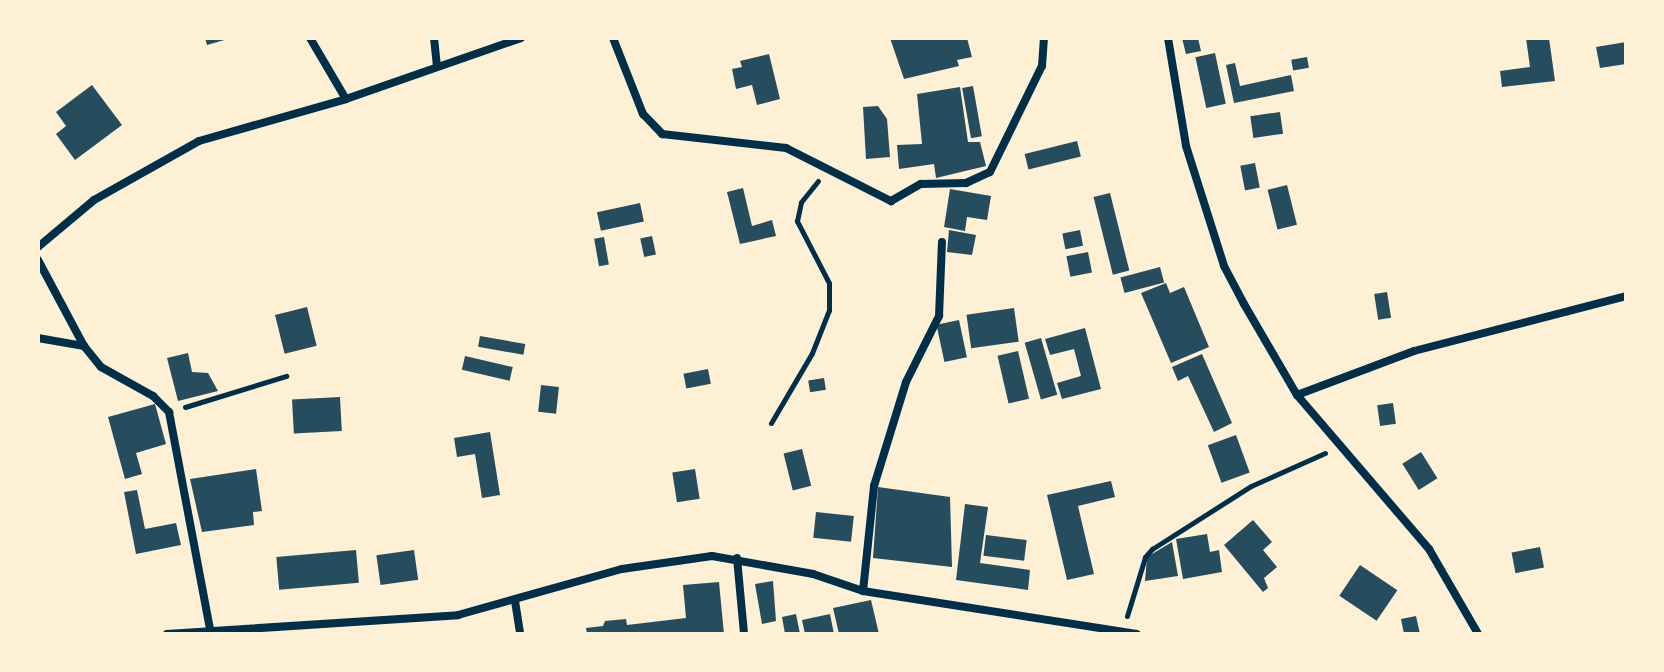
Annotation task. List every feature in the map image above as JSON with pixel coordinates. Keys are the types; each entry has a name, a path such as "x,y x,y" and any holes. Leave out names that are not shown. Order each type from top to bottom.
{"street":[{"path":"310,38 346,99"},
{"path":"434,38 437,65"},
{"path":"38,247 94,200 199,141 346,99 521,38"},
{"path":"613,38 643,114 662,134 786,148 891,201 921,184 984,178 1042,66 1044,38"},
{"path":"1168,38 1186,146 1224,266 1297,395 1429,549 1478,634"},
{"path":"863,591 874,486 906,382 939,316 942,242"},
{"path":"38,260 84,346 112,376 153,396 169,412 210,630"},
{"path":"1297,395 1414,351 1626,296"},
{"path":"38,338 84,346"},
{"path":"737,558 744,634"},
{"path":"167,634 274,630 458,615 650,564 737,558 863,591 1137,634"},
{"path":"515,601 520,634"}],"path":[{"path":"771,423 827,321 829,283 797,221 801,202 830,168"},
{"path":"169,412 286,376"},
{"path":"1123,631 1145,557 1152,549 1251,486 1340,447"}],"building":[{"path":"205,38 228,38 228,39 207,45"},
{"path":"890,38 967,38 972,57 957,60 959,66 904,79"},
{"path":"1182,38 1198,38 1201,51 1186,54"},
{"path":"1526,38 1549,38 1555,81 1502,87 1500,71 1530,67"},
{"path":"1626,42 1626,64 1600,68 1596,47"},
{"path":"1215,53 1226,104 1206,108 1195,57"},
{"path":"769,54 780,99 757,105 752,85 736,89 732,69 742,67 740,61"},
{"path":"1307,57 1309,68 1293,71 1291,60"},
{"path":"1235,63 1240,86 1291,75 1294,91 1234,103 1226,65"},
{"path":"92,85 122,125 75,160 56,134 66,126 56,112"},
{"path":"973,86 982,136 971,138 962,88"},
{"path":"960,87 968,142 980,142 986,166 936,178 934,164 899,169 897,145 922,144 917,94"},
{"path":"878,106 887,119 890,157 866,159 863,107"},
{"path":"1280,112 1283,134 1253,138 1250,116"},
{"path":"1077,141 1081,157 1028,170 1025,154"},
{"path":"1255,163 1260,188 1245,190 1240,166"},
{"path":"1287,185 1297,225 1278,230 1268,190"},
{"path":"743,188 752,226 772,220 776,236 740,244 727,192"},
{"path":"950,189 991,196 987,220 967,217 965,231 944,227"},
{"path":"1110,193 1129,271 1113,275 1094,197"},
{"path":"640,203 644,222 601,231 597,212"},
{"path":"949,230 976,235 972,255 947,252"},
{"path":"1080,230 1083,246 1065,249 1062,233"},
{"path":"652,236 656,255 644,257 640,238"},
{"path":"604,237 609,265 599,266 594,239"},
{"path":"1088,252 1092,273 1070,277 1066,256"},
{"path":"1160,267 1164,282 1125,293 1120,278"},
{"path":"1166,283 1170,293 1184,287 1209,347 1171,363 1141,293"},
{"path":"1387,292 1391,318 1378,320 1374,294"},
{"path":"307,307 317,346 285,354 275,315"},
{"path":"1014,308 1019,342 971,348 966,315"},
{"path":"959,320 967,357 944,362 937,325"},
{"path":"1085,328 1101,389 1062,399 1057,383 1081,376 1074,349 1050,355 1045,339"},
{"path":"480,336 525,344 523,355 478,347"},
{"path":"1041,338 1057,395 1041,399 1025,343"},
{"path":"1018,351 1029,399 1009,403 998,356"},
{"path":"188,353 192,372 208,373 218,391 178,401 167,358"},
{"path":"1202,354 1232,423 1214,432 1188,376 1178,381 1172,367"},
{"path":"465,356 513,367 510,381 462,370"},
{"path":"708,369 711,384 686,388 683,374"},
{"path":"824,378 826,390 810,392 808,381"},
{"path":"541,385 559,387 556,414 538,412"},
{"path":"340,397 342,431 294,433 292,400"},
{"path":"1393,403 1396,424 1380,426 1377,405"},
{"path":"155,404 166,444 136,453 142,474 125,479 108,417"},
{"path":"490,432 500,495 482,498 475,454 457,457 454,438"},
{"path":"1236,435 1250,473 1221,483 1208,445"},
{"path":"802,449 811,486 793,490 784,454"},
{"path":"1421,452 1437,478 1419,490 1402,464"},
{"path":"256,469 262,511 253,512 254,525 202,532 190,479"},
{"path":"695,469 700,499 677,502 672,473"},
{"path":"1111,481 1115,497 1078,506 1094,574 1067,580 1047,495"},
{"path":"878,487 950,497 952,567 873,558"},
{"path":"137,490 145,529 176,523 181,545 136,554 124,492"},
{"path":"965,504 988,507 980,563 1030,570 1028,590 956,580"},
{"path":"816,512 854,516 851,542 813,538"},
{"path":"1253,520 1272,542 1263,550 1277,567 1264,578 1268,588 1263,592 1224,545"},
{"path":"1207,534 1210,552 1219,550 1222,572 1183,579 1176,539"},
{"path":"986,535 1027,540 1024,561 983,556"},
{"path":"1172,542 1178,576 1145,581 1147,557"},
{"path":"1540,547 1544,568 1516,573 1512,553"},
{"path":"356,550 359,583 279,590 276,557"},
{"path":"414,550 418,580 381,585 376,555"},
{"path":"1360,565 1397,590 1377,621 1339,596"},
{"path":"773,581 776,621 762,624 755,584"},
{"path":"719,582 724,634 587,634 586,628 603,626 605,621 626,619 627,625 686,618 683,585"},
{"path":"871,600 879,634 839,634 833,608"},
{"path":"796,614 800,634 785,634 782,617"},
{"path":"830,614 834,634 805,634 802,620"},
{"path":"1416,616 1420,634 1404,634 1401,619"}]}
